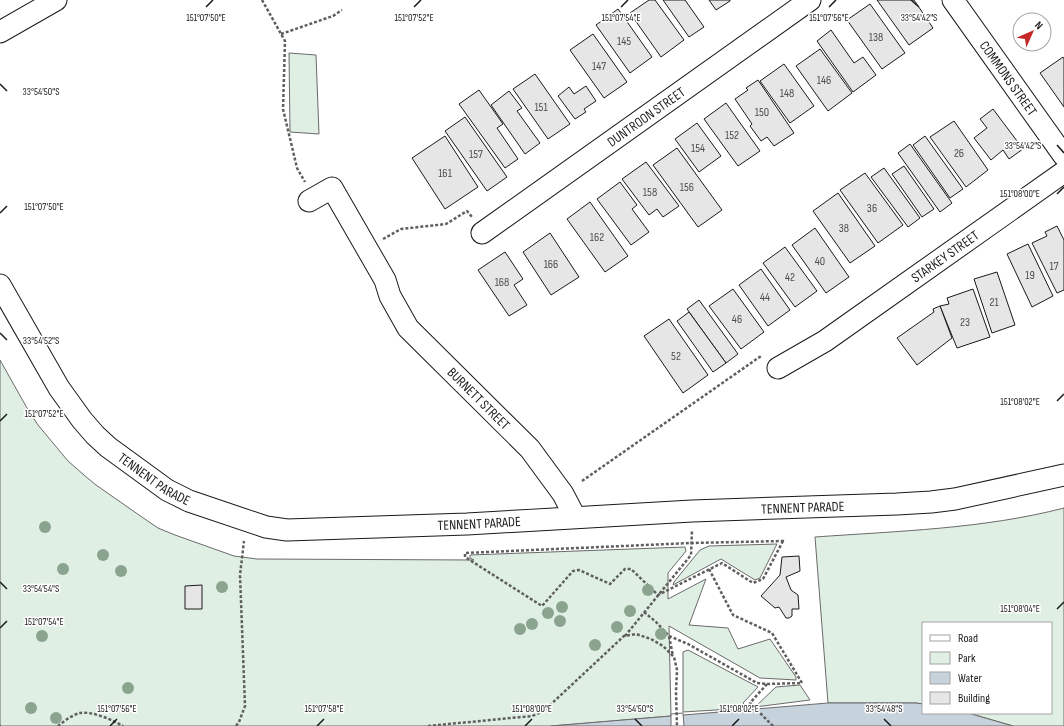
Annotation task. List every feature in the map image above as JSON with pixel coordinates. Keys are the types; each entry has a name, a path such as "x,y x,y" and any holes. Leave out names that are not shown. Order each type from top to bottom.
{"street":[{"path":"0,32 56,0"},
{"name":"DUNTROON STREET","path":"482,233 810,0"},
{"name":"COMMONS STREET","path":"953,0 1064,156"},
{"name":"STARKEY STREET","path":"778,368 825,341 1064,172"},
{"name":"BURNETT STREET","path":"311,200 332,188 385,280 390,296 408,328 530,449 563,494 575,517"},
{"name":"TENNENT PARADE","path":"0,285 59,388 95,435 119,455 175,495 266,527 287,530 467,524 692,511 931,502 955,499 1064,475"}],"path":[{"path":"262,0 284,41 283,109 297,168 311,200"},
{"path":"281,34 333,16 342,10"},
{"path":"367,249 401,229 446,224"},
{"path":"582,481 746,368"},
{"path":"428,726 532,716 548,707 624,636 691,555 692,511"},
{"path":"236,726 245,706 240,575 246,521"},
{"path":"783,541 763,579 753,583 722,563 658,595 631,569 625,569 610,584 579,570 573,571 542,606 465,557 465,553 691,543 783,541"},
{"path":"644,612 669,636 688,644 757,683 802,683 772,633 733,615 709,570"},
{"path":"624,636 636,634 651,639 663,646 674,657"},
{"path":"669,636 677,670 677,726"},
{"path":"767,684 750,703 774,726"},
{"path":"58,726 73,716 81,713 94,714 123,726"}],"green space":[{"path":"289,53 316,55 319,134 290,132"},
{"path":"0,360 38,425 68,461 96,485 139,515 158,528 175,535 234,556 257,559 474,560 470,558 470,555 685,547 686,551 668,573 668,599 706,579 689,625 728,628 738,649 770,639 796,677 796,680 760,678 669,626 671,716 552,726 0,726"},
{"path":"1064,508 1064,726 1013,726 971,714 1052,714 1052,622 922,622 922,704 828,703 815,537 972,525 1033,515"},
{"path":"777,544 760,578 755,580 721,559 673,585 700,550 709,546"},
{"path":"688,650 758,687 743,703 748,708 683,712 683,652"},
{"path":"800,685 810,700 755,707 776,687"}],"water":[{"path":"828,703 916,703 922,704 922,714 971,714 1013,726 551,726"}],"pier":[{"path":"683,713 684,726 671,726 671,714"}],"building":[{"path":"649,0 655,0 684,40 661,57 630,13"},
{"path":"663,0 685,0 704,27 689,37"},
{"path":"709,0 730,0 730,1 716,10"},
{"path":"877,0 914,0 933,28 909,45"},
{"path":"870,4 905,53 882,69 847,20"},
{"path":"618,9 652,57 630,73 596,25"},
{"path":"831,30 854,63 863,57 876,75 853,92 817,41"},
{"path":"593,34 627,82 604,98 570,50"},
{"path":"820,49 852,93 828,111 796,66"},
{"path":"1063,57 1064,59 1064,107 1040,73"},
{"path":"784,64 814,106 790,123 760,81"},
{"path":"535,74 570,124 548,139 513,89"},
{"path":"758,80 794,133 774,146 767,137 761,141 750,126 752,124 735,99 748,90 746,88"},
{"path":"586,86 596,101 584,109 586,112 575,119 558,96 569,87 574,94"},
{"path":"479,90 503,124 497,128 518,159 505,168 459,104"},
{"path":"509,91 522,108 517,111 540,143 525,154 491,105"},
{"path":"726,103 760,151 738,166 704,119"},
{"path":"993,109 1023,149 1009,159 1003,150 991,160 974,138 987,128 980,119"},
{"path":"465,117 507,177 487,191 445,131"},
{"path":"954,121 988,170 966,187 930,137"},
{"path":"697,123 721,156 699,172 675,139"},
{"path":"445,136 478,187 445,209 412,158"},
{"path":"925,136 963,189 950,198 913,145"},
{"path":"910,144 952,203 940,212 898,153"},
{"path":"677,148 722,210 698,227 653,165"},
{"path":"646,162 679,206 663,217 657,209 649,215 622,179"},
{"path":"904,166 934,209 922,217 892,174"},
{"path":"884,168 920,218 908,227 871,177"},
{"path":"865,173 903,225 878,243 840,190"},
{"path":"620,182 637,205 632,209 649,232 631,245 597,199"},
{"path":"838,193 875,246 850,263 813,211"},
{"path":"590,202 628,256 605,272 567,219"},
{"path":"1057,226 1064,240 1064,290 1057,293 1032,243 1047,236 1045,232"},
{"path":"815,228 849,277 826,293 792,245"},
{"path":"550,233 579,277 551,295 523,252"},
{"path":"1028,244 1053,296 1032,307 1007,254"},
{"path":"785,247 817,291 795,307 763,263"},
{"path":"505,252 523,279 514,285 527,305 509,316 478,270"},
{"path":"761,269 790,310 768,326 739,285"},
{"path":"997,272 1015,325 992,333 974,279"},
{"path":"733,289 764,332 741,349 709,306"},
{"path":"973,289 990,337 957,348 940,306 949,304 947,298"},
{"path":"699,300 738,354 726,363 687,309"},
{"path":"940,306 952,338 917,365 897,338 934,312 933,309"},
{"path":"689,312 726,363 713,372 677,321"},
{"path":"669,319 708,375 683,393 644,336"},
{"path":"799,556 800,571 786,577 791,590 798,595 799,609 792,609 792,616 786,618 779,607 775,608 761,596 780,575 782,557"},
{"path":"202,585 202,609 185,609 185,586"}]}
